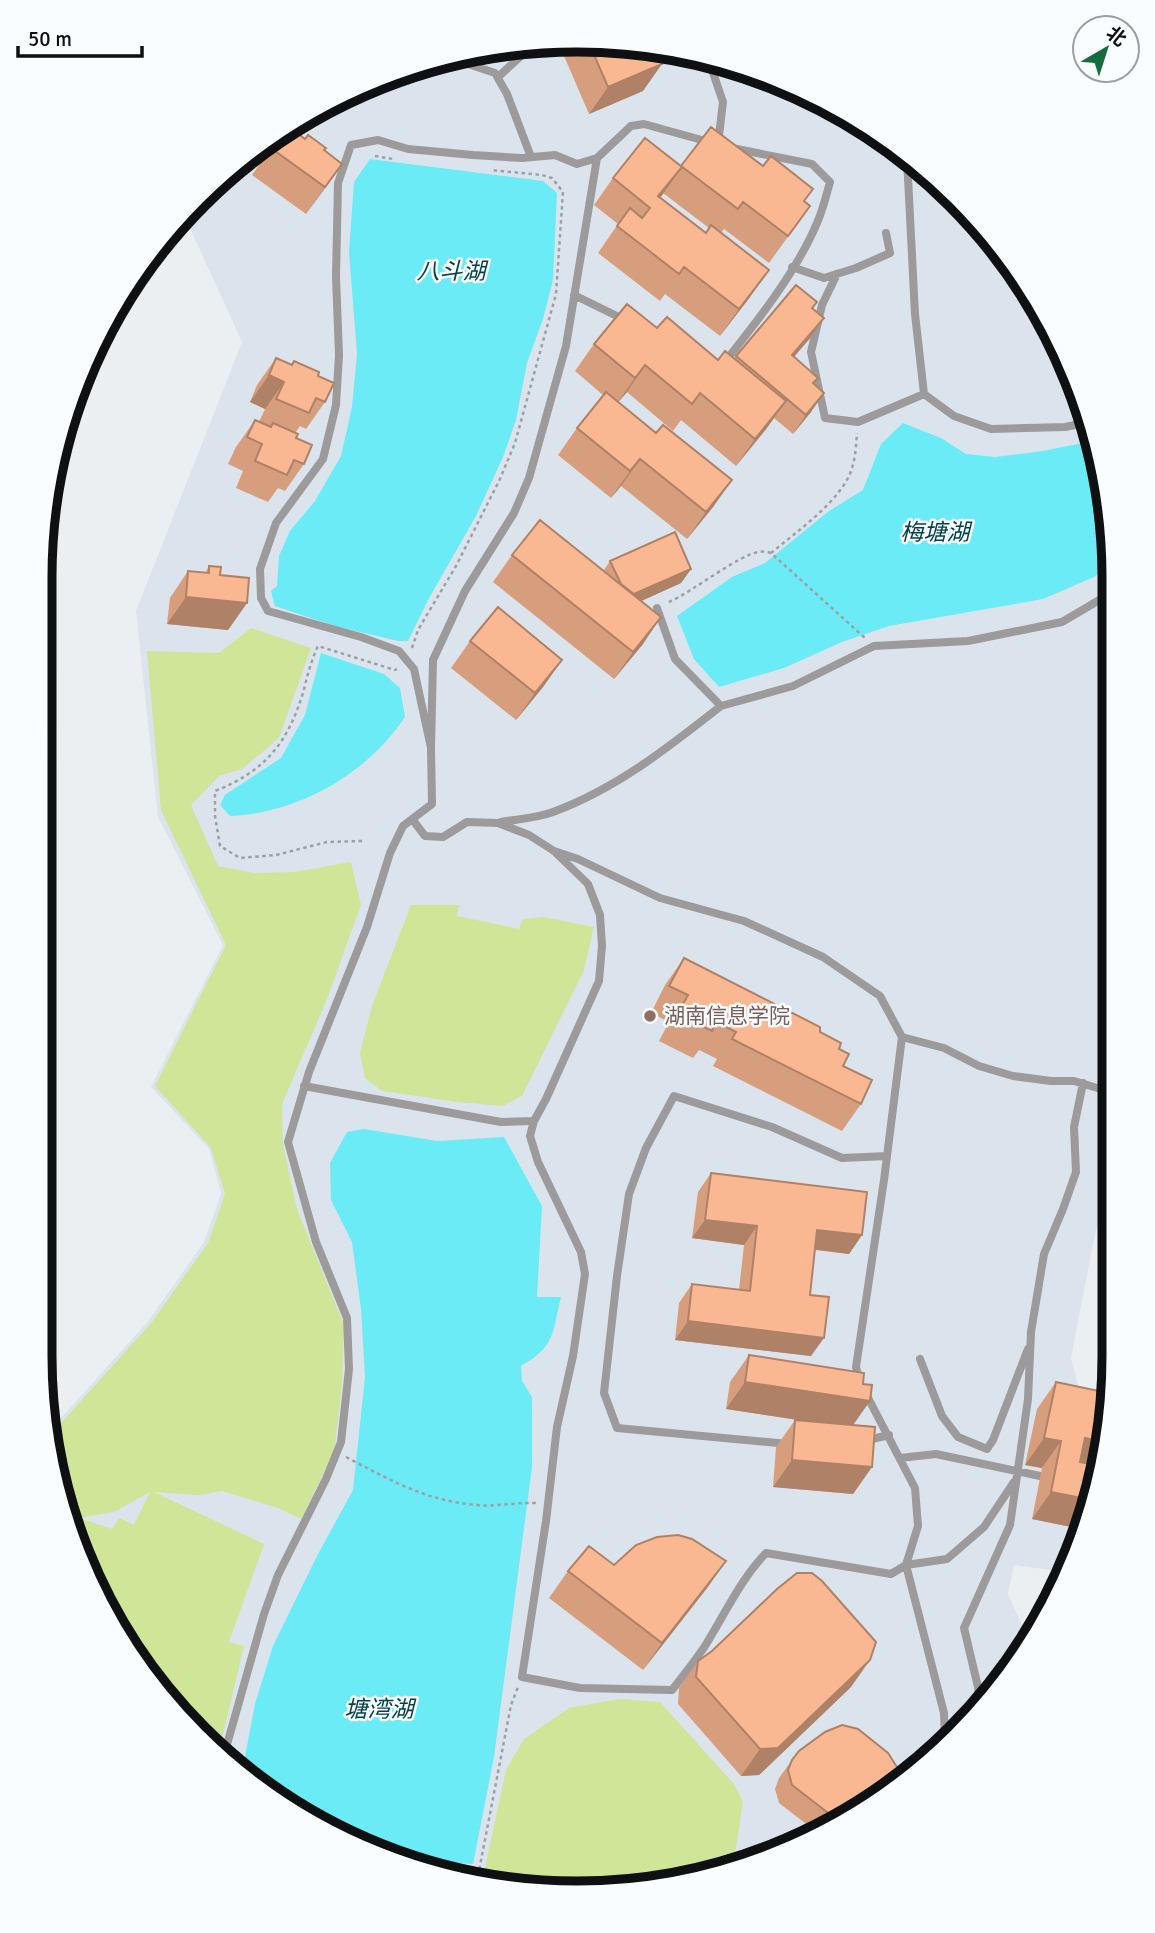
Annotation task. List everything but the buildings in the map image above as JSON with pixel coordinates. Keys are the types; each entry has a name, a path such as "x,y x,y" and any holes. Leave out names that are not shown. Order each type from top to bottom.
{"lane":[{"path":"498,77 521,56"},
{"path":"469,64 495,73 498,77 531,157"},
{"path":"712,70 723,102 718,145"},
{"path":"431,748 414,669 399,651 361,637 268,611 261,598 260,569 276,523 323,459 336,405 339,355 336,277 338,183 351,145 378,140 408,149 531,157 555,155 577,164 597,159 631,126 644,124 718,145 812,164 830,182 817,224 771,302 719,369"},
{"path":"227,1746 264,1614 278,1575 341,1442 349,1369 347,1318 316,1242 288,1142 304,1086 367,927 390,853 403,825 432,804 433,660 465,591 514,513 529,478 566,346 597,159"},
{"path":"908,170 915,314 925,394 954,416 991,429 1065,427 1080,424"},
{"path":"792,267 824,278 837,274 890,253 886,233"},
{"path":"837,274 822,305 811,352 825,418 858,422 925,394"},
{"path":"574,295 633,324"},
{"path":"412,819 425,836 443,837 467,822 498,823 552,813 611,785 673,744 721,706 793,686 874,646 968,641 1062,622 1102,598"},
{"path":"657,608 675,659 721,706"},
{"path":"498,823 529,835 554,851 588,884 600,915 602,946 599,981 556,1079 534,1121 530,1136 538,1162 581,1252 584,1274 573,1356 557,1427 522,1677 580,1688 672,1690 704,1647 725,1608 766,1553 891,1574 906,1565 947,1559 984,1527 1017,1479"},
{"path":"554,851 578,859 660,898 744,921 823,957 880,996 902,1037 856,1367 858,1378 915,1488 918,1526 906,1565 944,1713 945,1731"},
{"path":"902,1037 944,1048 979,1066 1013,1076 1083,1083 1102,1089"},
{"path":"978,1694 964,1628 1010,1525 1044,1254 1076,1172 1074,1127 1083,1083"},
{"path":"304,1086 501,1122 534,1121"},
{"path":"795,1445 617,1428 604,1393 629,1194 646,1148 674,1096 772,1127 842,1158 887,1156"},
{"path":"920,1359 942,1416 958,1437 987,1449 1031,1343"},
{"path":"855,1443 889,1435"},
{"path":"900,1458 936,1454 1040,1476"}],"path":[{"path":"375,156 396,159"},
{"path":"362,841 327,842 276,855 240,859 220,846 215,816 215,791 231,785 277,750 290,730 318,646 395,670 408,662 418,630 456,566 500,479 515,443 556,294 563,191 552,178 542,175 478,169"},
{"path":"771,553 828,504 848,478 856,455 858,422"},
{"path":"657,608 687,595 737,562 758,552 771,553 874,646"},
{"path":"337,1452 415,1493 447,1502 507,1506 548,1504"},
{"path":"479,1871 510,1705 522,1677"}],"shaded area":[{"name":"湖南信息学院","path":"578,52 612,54 646,57 713,70 778,92 840,123 897,161 949,206 994,258 1032,315 1063,377 1075,409 1085,442 1098,509 1102,578 1102,1223 1096,1229 1071,1358 1080,1393 1084,1493 1056,1571 1014,1565 1008,1594 1024,1630 994,1675 949,1727 897,1772 840,1810 778,1841 746,1853 713,1863 646,1876 578,1881 543,1879 509,1876 442,1863 377,1841 345,1826 286,1792 258,1772 206,1727 183,1702 141,1647 123,1618 92,1556 80,1524 70,1491 57,1423 149,1320 204,1242 221,1193 209,1149 151,1087 223,945 158,817 136,611 242,342 189,225 206,206 258,161 315,123 345,107 377,92 442,70 509,57"}],"green space":[{"path":"251,628 311,648 279,738 242,769 219,776 191,805 218,866 254,873 295,872 351,862 361,905 327,999 282,1104 283,1145 297,1209 344,1325 342,1386 334,1452 301,1519 278,1508 222,1491 200,1495 154,1492 264,1544 229,1642 244,1646 221,1741 161,1675 123,1618 107,1588 80,1524 70,1491 58,1427 152,1322 208,1243 225,1194 211,1148 155,1086 226,945 161,810 147,651 219,653","holes":["150,1492 134,1525 119,1518 112,1529 79,1518 114,1512"]},
{"path":"411,905 459,905 457,916 519,929 523,919 544,917 594,927 584,970 522,1096 503,1106 382,1091 365,1078 360,1053 372,1006"},
{"path":"619,1699 660,1702 734,1784 743,1802 735,1856 680,1870 612,1879 543,1879 484,1872 506,1770 524,1739 569,1708"}],"water":[{"name":"八斗湖","path":"370,159 543,181 557,193 553,280 543,319 527,363 516,420 503,457 476,516 408,641 335,626 275,606 271,591 277,586 279,556 290,531 315,501 341,456 352,407 357,354 349,252 354,182"},
{"name":"梅塘湖","path":"903,423 941,438 966,454 995,457 1085,442 1098,509 1102,572 1043,599 889,626 842,642 784,668 719,687 694,659 677,616 732,577 765,563 829,511 863,490 881,444"},
{"path":"321,653 384,674 400,688 405,717 371,756 329,787 281,807 230,816 220,805 225,795 281,758 305,715"},
{"name":"塘湾湖","path":"364,1129 437,1141 504,1137 542,1206 537,1297 561,1297 554,1329 547,1345 521,1366 522,1381 532,1397 532,1467 494,1757 473,1864 442,1863 377,1841 315,1810 244,1761 255,1704 273,1646 353,1490 365,1377 361,1309 352,1242 331,1200 330,1163 347,1132"}],"place":[{"name":"湖南信息学院","path":"650,1016"}]}
